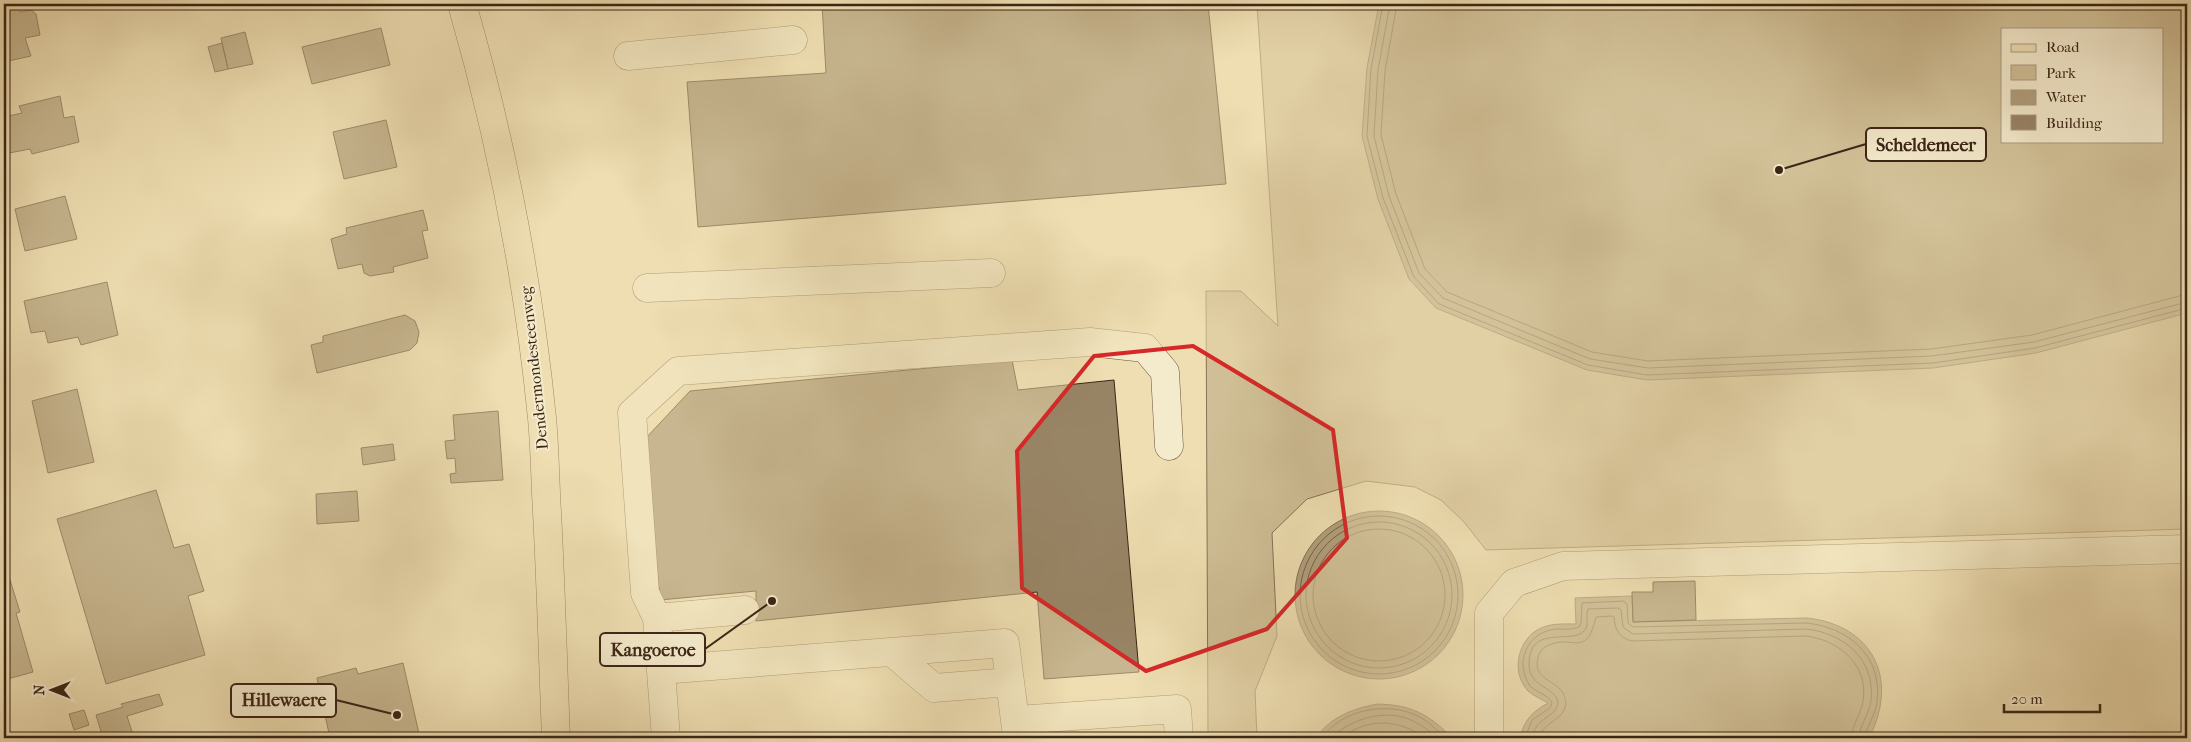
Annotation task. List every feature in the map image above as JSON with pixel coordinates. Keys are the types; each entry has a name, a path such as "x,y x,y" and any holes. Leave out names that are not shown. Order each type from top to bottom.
{"main road":[{"name":"Dendermondesteenweg","path":"462,4 499,146 518,240 530,322 542,419 552,604 556,738"}],"lane":[{"path":"628,56 793,40"},
{"path":"647,288 991,273"},
{"path":"666,738 658,618 645,593 632,413 678,371 1090,342 1145,348 1165,372 1169,446"},
{"path":"1489,738 1489,613 1514,583 1563,566 2187,549"},
{"path":"658,618 745,610"},
{"path":"661,670 1005,643 1015,729 1052,728 1177,709 1179,738"},
{"path":"892,652 934,688 1010,682"}],"highlighted area":[{"path":"1193,346 1333,430 1347,538 1267,629 1146,671 1022,588 1017,451 1094,356"}],"green space":[{"path":"1257,4 2187,4 2187,529 1486,550 1464,522 1441,500 1415,487 1366,481 1307,499 1272,533 1277,636 1255,691 1257,738 1208,738 1206,291 1241,291 1278,326"}],"water":[{"path":"1379,4 2187,4 2187,313 2036,353 1933,368 1647,380 1587,370 1436,308 1409,279 1378,199 1362,136 1367,68"},
{"path":"1387,511 1411,517 1439,535 1449,548 1460,570 1463,595 1460,620 1449,642 1439,655 1426,665 1404,676 1371,679 1354,676 1339,669 1325,660 1314,649 1298,620 1295,587 1298,570 1305,555 1314,541 1325,530 1354,514"},
{"path":"1632,596 1633,622 1807,618 1830,623 1848,631 1863,643 1874,658 1880,675 1882,694 1878,715 1870,736 1868,738 1520,738 1524,726 1530,717 1548,703 1528,691 1519,675 1519,656 1527,639 1545,626 1576,624 1575,598"},
{"path":"1378,704 1400,706 1419,712 1452,738 1316,738 1335,719 1360,708"}],"building":[{"path":"4,4 18,4 20,12 31,10 36,14 40,35 25,38 31,56 4,62"},
{"path":"822,4 1208,4 1226,184 698,227 687,82 826,73"},
{"path":"381,28 390,65 312,84 302,47"},
{"path":"245,32 253,64 228,69 221,38"},
{"path":"222,43 228,69 215,72 208,47"},
{"path":"60,96 64,118 74,116 79,142 32,154 30,149 4,154 4,117 22,113 19,106"},
{"path":"386,120 397,167 344,179 333,132"},
{"path":"65,196 77,239 25,251 15,209"},
{"path":"423,210 428,230 422,231 428,258 393,267 394,272 370,276 364,273 362,264 338,269 331,239 347,234 346,228"},
{"path":"107,282 118,335 81,345 78,337 48,343 45,331 31,333 24,301"},
{"path":"405,315 415,321 419,332 417,343 410,350 317,373 311,345 323,342 323,336"},
{"path":"1012,360 1018,390 1114,380 1139,672 1044,679 1037,592 756,621 756,591 660,600 645,439 690,391"},
{"path":"77,389 94,462 48,473 32,401"},
{"path":"498,411 503,480 451,483 450,474 456,473 455,458 447,459 445,441 455,440 453,415"},
{"path":"393,444 395,460 363,465 361,448"},
{"path":"156,490 174,548 189,544 204,591 188,596 205,655 106,684 57,519"},
{"path":"357,491 359,521 317,524 316,494"},
{"path":"4,579 5,582 10,580 20,612 16,613 33,672 4,680"},
{"path":"1695,581 1696,620 1633,622 1632,592 1653,592 1653,582"},
{"path":"403,663 420,738 330,738 317,678 356,668 358,674"},
{"path":"159,694 163,705 127,716 134,738 103,738 96,715 123,707 121,704"},
{"path":"84,710 89,725 74,730 69,714"}],"place":[{"name":"Scheldemeer","path":"1779,170"},
{"name":"Kangoeroe","path":"772,601"},
{"name":"Hillewaere","path":"397,715"}]}
